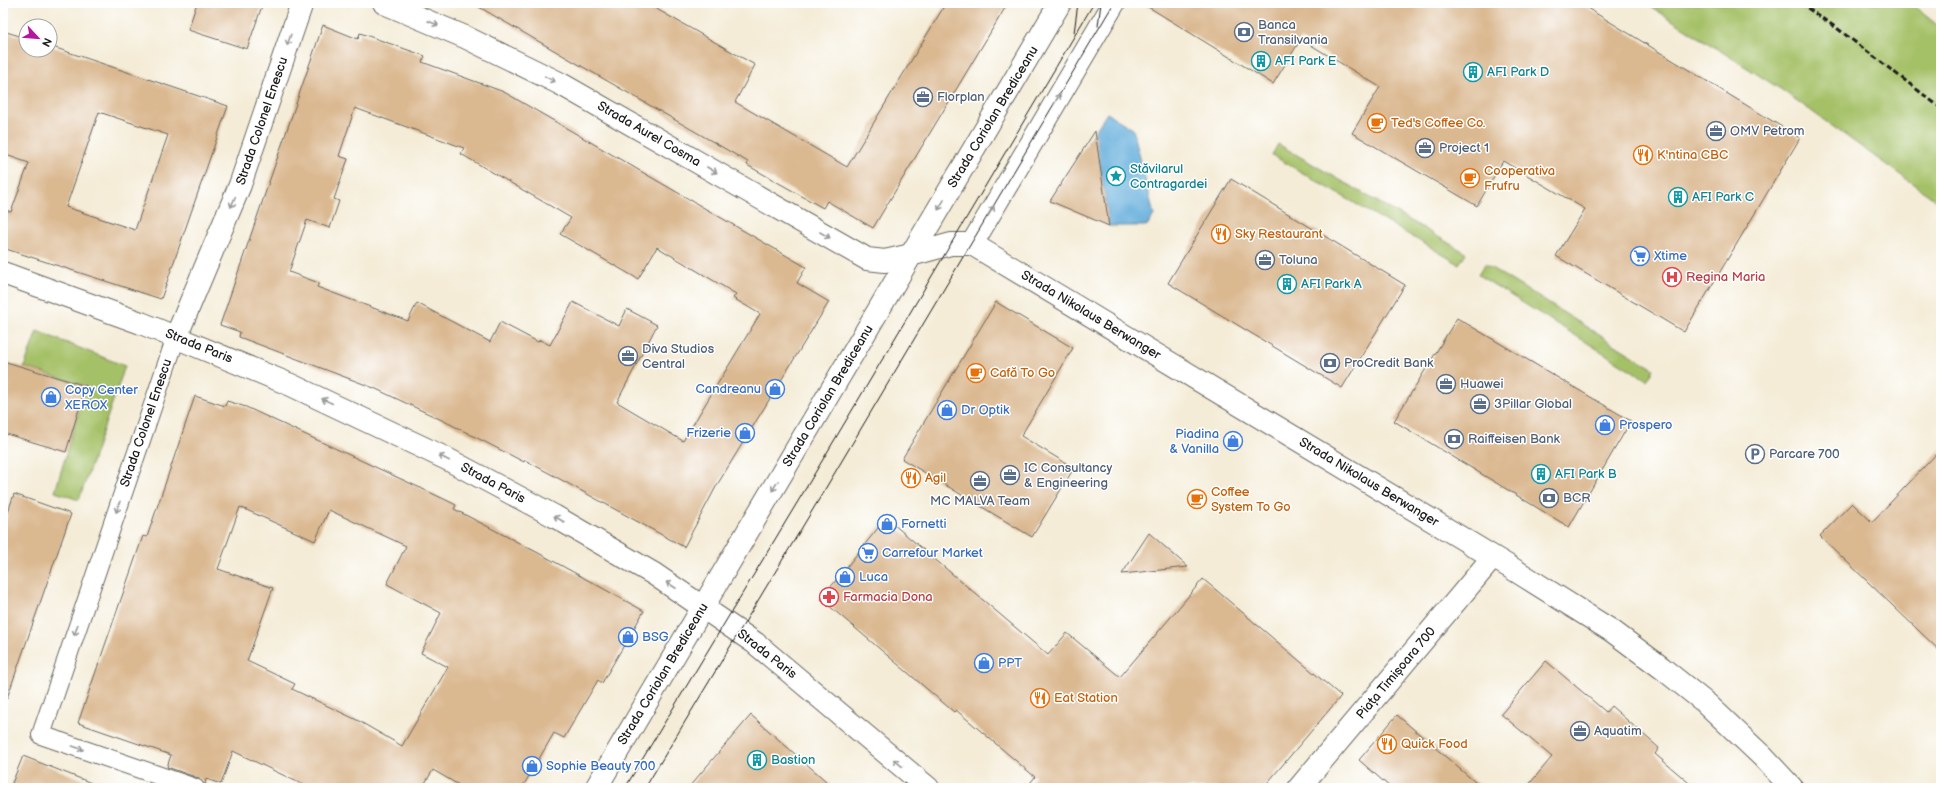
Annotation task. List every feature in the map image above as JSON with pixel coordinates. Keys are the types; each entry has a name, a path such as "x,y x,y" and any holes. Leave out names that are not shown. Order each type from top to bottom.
{"street":[{"name":"Strada Colonel Enescu","path":"176,337 240,185 302,3"},
{"name":"Strada Aurel Cosma","path":"384,3 465,37 561,84 867,259 885,261 911,255"},
{"name":"Strada Coriolan Brediceanu","path":"596,788 1060,3"},
{"path":"911,255 951,244 972,244 1114,3"},
{"name":"Strada Nikolaus Berwanger","path":"972,244 1607,627 1662,668 1726,720 1792,788"},
{"name":"Strada Paris","path":"3,273 176,337 291,385 447,459 602,543 659,578 755,643 928,788"},
{"name":"Piața Timișoara 700","path":"1299,788 1493,557"}],"lane":[{"name":"Strada Colonel Enescu","path":"176,337 42,735 195,788"}],"green space":[{"path":"1645,3 1910,3 1941,28 1941,204 1782,90"},
{"path":"1278,144 1466,253 1459,264 1272,155"},
{"path":"1485,264 1654,369 1647,380 1478,275"},
{"path":"37,331 125,366 79,500 55,492 86,386 24,367"}],"water":[{"path":"1107,113 1133,129 1154,215 1147,226 1109,226 1099,160 1088,142"}],"building":[{"path":"197,3 263,3 247,49 188,30"},
{"path":"472,3 646,3 755,65 735,102 847,167 946,3 1008,3 873,228 827,201 823,208 747,165 748,162"},
{"path":"1142,3 1579,3 1800,138 1684,332 1556,256 1585,209 1503,161 1477,206 1352,133 1380,87 1301,39 1273,84"},
{"path":"323,25 358,39 360,33 425,56 422,62 504,92 806,267 797,283 829,302 717,485 684,547 525,460 524,462 448,423 374,388 239,337 240,332 220,325","holes":["355,108 464,148 461,154 571,218 560,234 638,279 657,247 736,294 733,298 760,314 683,441 617,402 657,325 627,309 619,326 573,302 550,345 540,340 538,342 500,322 490,342 417,303 408,321 317,287 319,283 289,272 307,220 330,228 339,201 334,199 348,159 339,156"]},
{"path":"3,31 18,36 18,58 58,58 58,49 228,106 161,299 3,248 3,209 11,212 29,163 3,154","holes":["99,112 168,135 135,230 66,207"]},
{"path":"1095,131 1109,226 1050,201"},
{"name":"AFI Park A","path":"1231,179 1405,285 1342,388 1168,283"},
{"path":"996,302 1073,348 1021,436 1074,468 1032,537 902,459"},
{"name":"AFI Park B","path":"1457,318 1631,421 1569,527 1394,421"},
{"path":"3,361 86,386 66,452 3,433"},
{"path":"195,396 225,406 227,401 246,407 444,499 456,505 454,509 644,611 602,683 598,680 564,738 554,733 522,788 464,788 433,770 422,788 310,788 233,751 221,784 206,779 205,785 198,778 167,767 171,755 78,723 143,536 147,537","holes":["240,507 315,541 329,510 406,546 387,584 441,613 421,653 448,667 402,746 357,720 292,689 295,684 247,661 273,588 218,569"]},
{"path":"1941,449 1941,652 1820,536 1852,503 1872,522"},
{"path":"14,494 71,514 7,698 3,697 3,527"},
{"path":"886,518 1048,655 1067,633 1120,677 1203,579 1341,696 1263,788 1026,788 1035,777 956,710 954,712 821,599"},
{"path":"1149,533 1188,567 1122,574"},
{"name":"Aquatim","path":"1546,661 1606,712 1611,706 1659,748 1655,754 1695,788 1526,788 1552,757 1501,714"},
{"name":"Bastion","path":"751,715 779,740 834,788 688,788"},
{"path":"1397,715 1482,788 1391,788 1359,760"},
{"path":"23,756 99,786 99,788 10,788"}],"tram line":[{"path":"1074,33 1078,3"},
{"path":"625,788 803,493 1094,3"},
{"path":"1098,26 1101,3"},
{"path":"645,788 818,501 1114,3"}],"railway":[{"path":"1800,3 1838,29 1941,108"}],"place":[{"name":"Banca Transilvania","path":"1244,32"},
{"name":"AFI Park E","path":"1261,61"},
{"name":"AFI Park D","path":"1473,72"},
{"name":"Florplan","path":"923,97"},
{"name":"Ted's Coffee Co.","path":"1377,123"},
{"name":"OMV Petrom","path":"1716,131"},
{"name":"Project 1","path":"1425,148"},
{"name":"K'ntina CBC","path":"1643,155"},
{"name":"Stăvilarul Contragardei","path":"1116,176"},
{"name":"Cooperativa Frufru","path":"1470,178"},
{"name":"AFI Park C","path":"1678,197"},
{"name":"Sky Restaurant","path":"1221,234"},
{"name":"Xtime","path":"1640,256"},
{"name":"Toluna","path":"1265,260"},
{"name":"Regina Maria","path":"1672,277"},
{"name":"AFI Park A","path":"1287,284"},
{"name":"Diva Studios Central","path":"628,356"},
{"name":"ProCredit Bank","path":"1330,363"},
{"name":"Cafă To Go","path":"976,373"},
{"name":"Huawei","path":"1446,384"},
{"name":"Candreanu","path":"775,389"},
{"name":"Copy Center XEROX","path":"51,397"},
{"name":"3Pillar Global","path":"1480,404"},
{"name":"Dr Optik","path":"947,410"},
{"name":"Prospero","path":"1605,425"},
{"name":"Frizerie","path":"745,433"},
{"name":"Raiffeisen Bank","path":"1454,439"},
{"name":"Piadina & Vanilla","path":"1233,441"},
{"name":"Parcare 700","path":"1755,454"},
{"name":"AFI Park B","path":"1541,474"},
{"name":"IC Consultancy & Engineering","path":"1010,475"},
{"name":"Agil","path":"911,478"},
{"name":"MC MALVA Team","path":"980,481"},
{"name":"BCR","path":"1549,498"},
{"name":"Coffee System To Go","path":"1197,499"},
{"name":"Fornetti","path":"887,524"},
{"name":"Carrefour Market","path":"868,553"},
{"name":"Luca","path":"845,577"},
{"name":"Farmacia Dona","path":"829,597"},
{"name":"BSG","path":"628,637"},
{"name":"PPT","path":"984,663"},
{"name":"Eat Station","path":"1040,698"},
{"name":"Aquatim","path":"1580,731"},
{"name":"Quick Food","path":"1387,744"},
{"name":"Bastion","path":"757,760"},
{"name":"Sophie Beauty 700","path":"532,766"}]}
